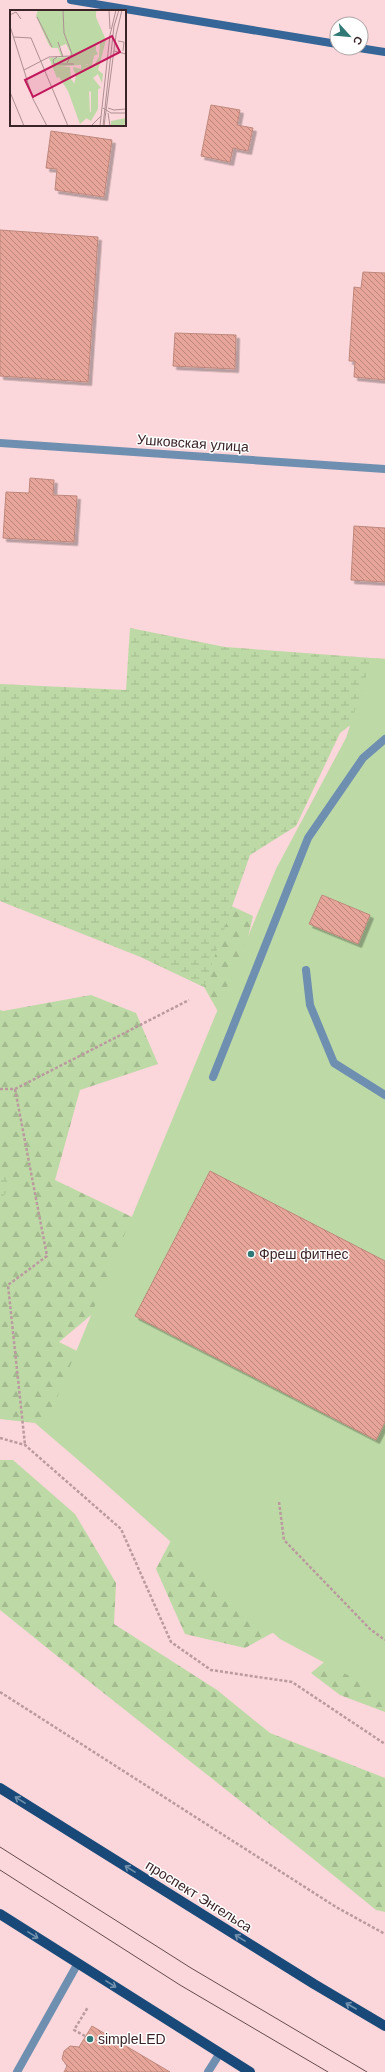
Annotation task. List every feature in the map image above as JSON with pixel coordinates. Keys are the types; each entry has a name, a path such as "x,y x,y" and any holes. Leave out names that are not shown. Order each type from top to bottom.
{"main road":[{"name":"проспект Энгельса","path":"0,1788 307,1980 385,2026"},
{"path":"0,1914 250,2072"}],"street":[{"path":"71,0 329,43"},
{"path":"369,50 385,52"},
{"name":"Ушковская улица","path":"0,443 385,469"},
{"path":"213,1077 308,838 363,758 385,739"},
{"path":"306,970 310,1005 334,1063 385,1095"},
{"path":"17,2072 78,1963"},
{"path":"208,2072 220,2053"}],"path":[{"path":"0,1089 15,1089 189,1000"},
{"path":"15,1089 47,1256 8,1285 26,1445"},
{"path":"0,1438 26,1445 121,1528 171,1642 211,1670 292,1682 385,1744"},
{"path":"279,1502 284,1540 370,1629 385,1640"},
{"path":"0,1692 336,1907 385,1934"},
{"path":"85,2036 74,2030 88,2007"}],"green space":[{"path":"130,628 225,647 385,659 385,699 340,733 296,826 250,855 204,987 143,958 0,901 0,684 126,690"},
{"name":"Фреш фитнес","path":"372,658 385,659 385,1695 280,1639 44,1429 276,869 346,738"},
{"path":"212,897 253,916 239,976 224,1022 204,987 143,958"},
{"path":"91,995 136,1013 158,1064 80,1090 55,1180 157,1229 145,1270 59,1342 235,1430 307,1614 245,1648 185,1634 156,1569 186,1512 126,1501 35,1423 0,1419 0,1010 3,1011"},
{"path":"0,1165 10,1187 0,1201"},
{"path":"0,1460 13,1460 75,1514 116,1583 114,1624 217,1690 270,1733 385,1778 385,1912 376,1910 0,1610"},
{"path":"341,1648 385,1660 385,1712 340,1695 311,1673"}],"building":[{"path":"211,105 240,110 237,125 253,128 248,151 233,148 230,162 201,156"},
{"path":"51,131 112,140 104,197 55,190 57,169 46,168"},
{"path":"0,230 98,237 88,382 0,376"},
{"path":"363,272 385,273 385,380 354,377 355,361 349,361 354,287 361,288"},
{"path":"175,333 236,335 235,369 173,366"},
{"path":"30,478 54,480 53,495 77,496 74,542 3,538 6,492 29,493"},
{"path":"354,526 385,528 385,582 351,580"},
{"path":"322,895 370,915 358,944 309,924"},
{"path":"210,1171 385,1261 385,1422 376,1440 135,1316"},
{"path":"92,2026 170,2072 64,2072 67,2066 62,2059 64,2051 70,2046 79,2047"}],"tram line":[{"path":"0,1847 191,1968 367,2072"},
{"path":"0,1870 180,1985 328,2072"}],"place":[{"name":"Фреш фитнес","path":"251,1254"},
{"name":"simpleLED","path":"90,2039"}]}
